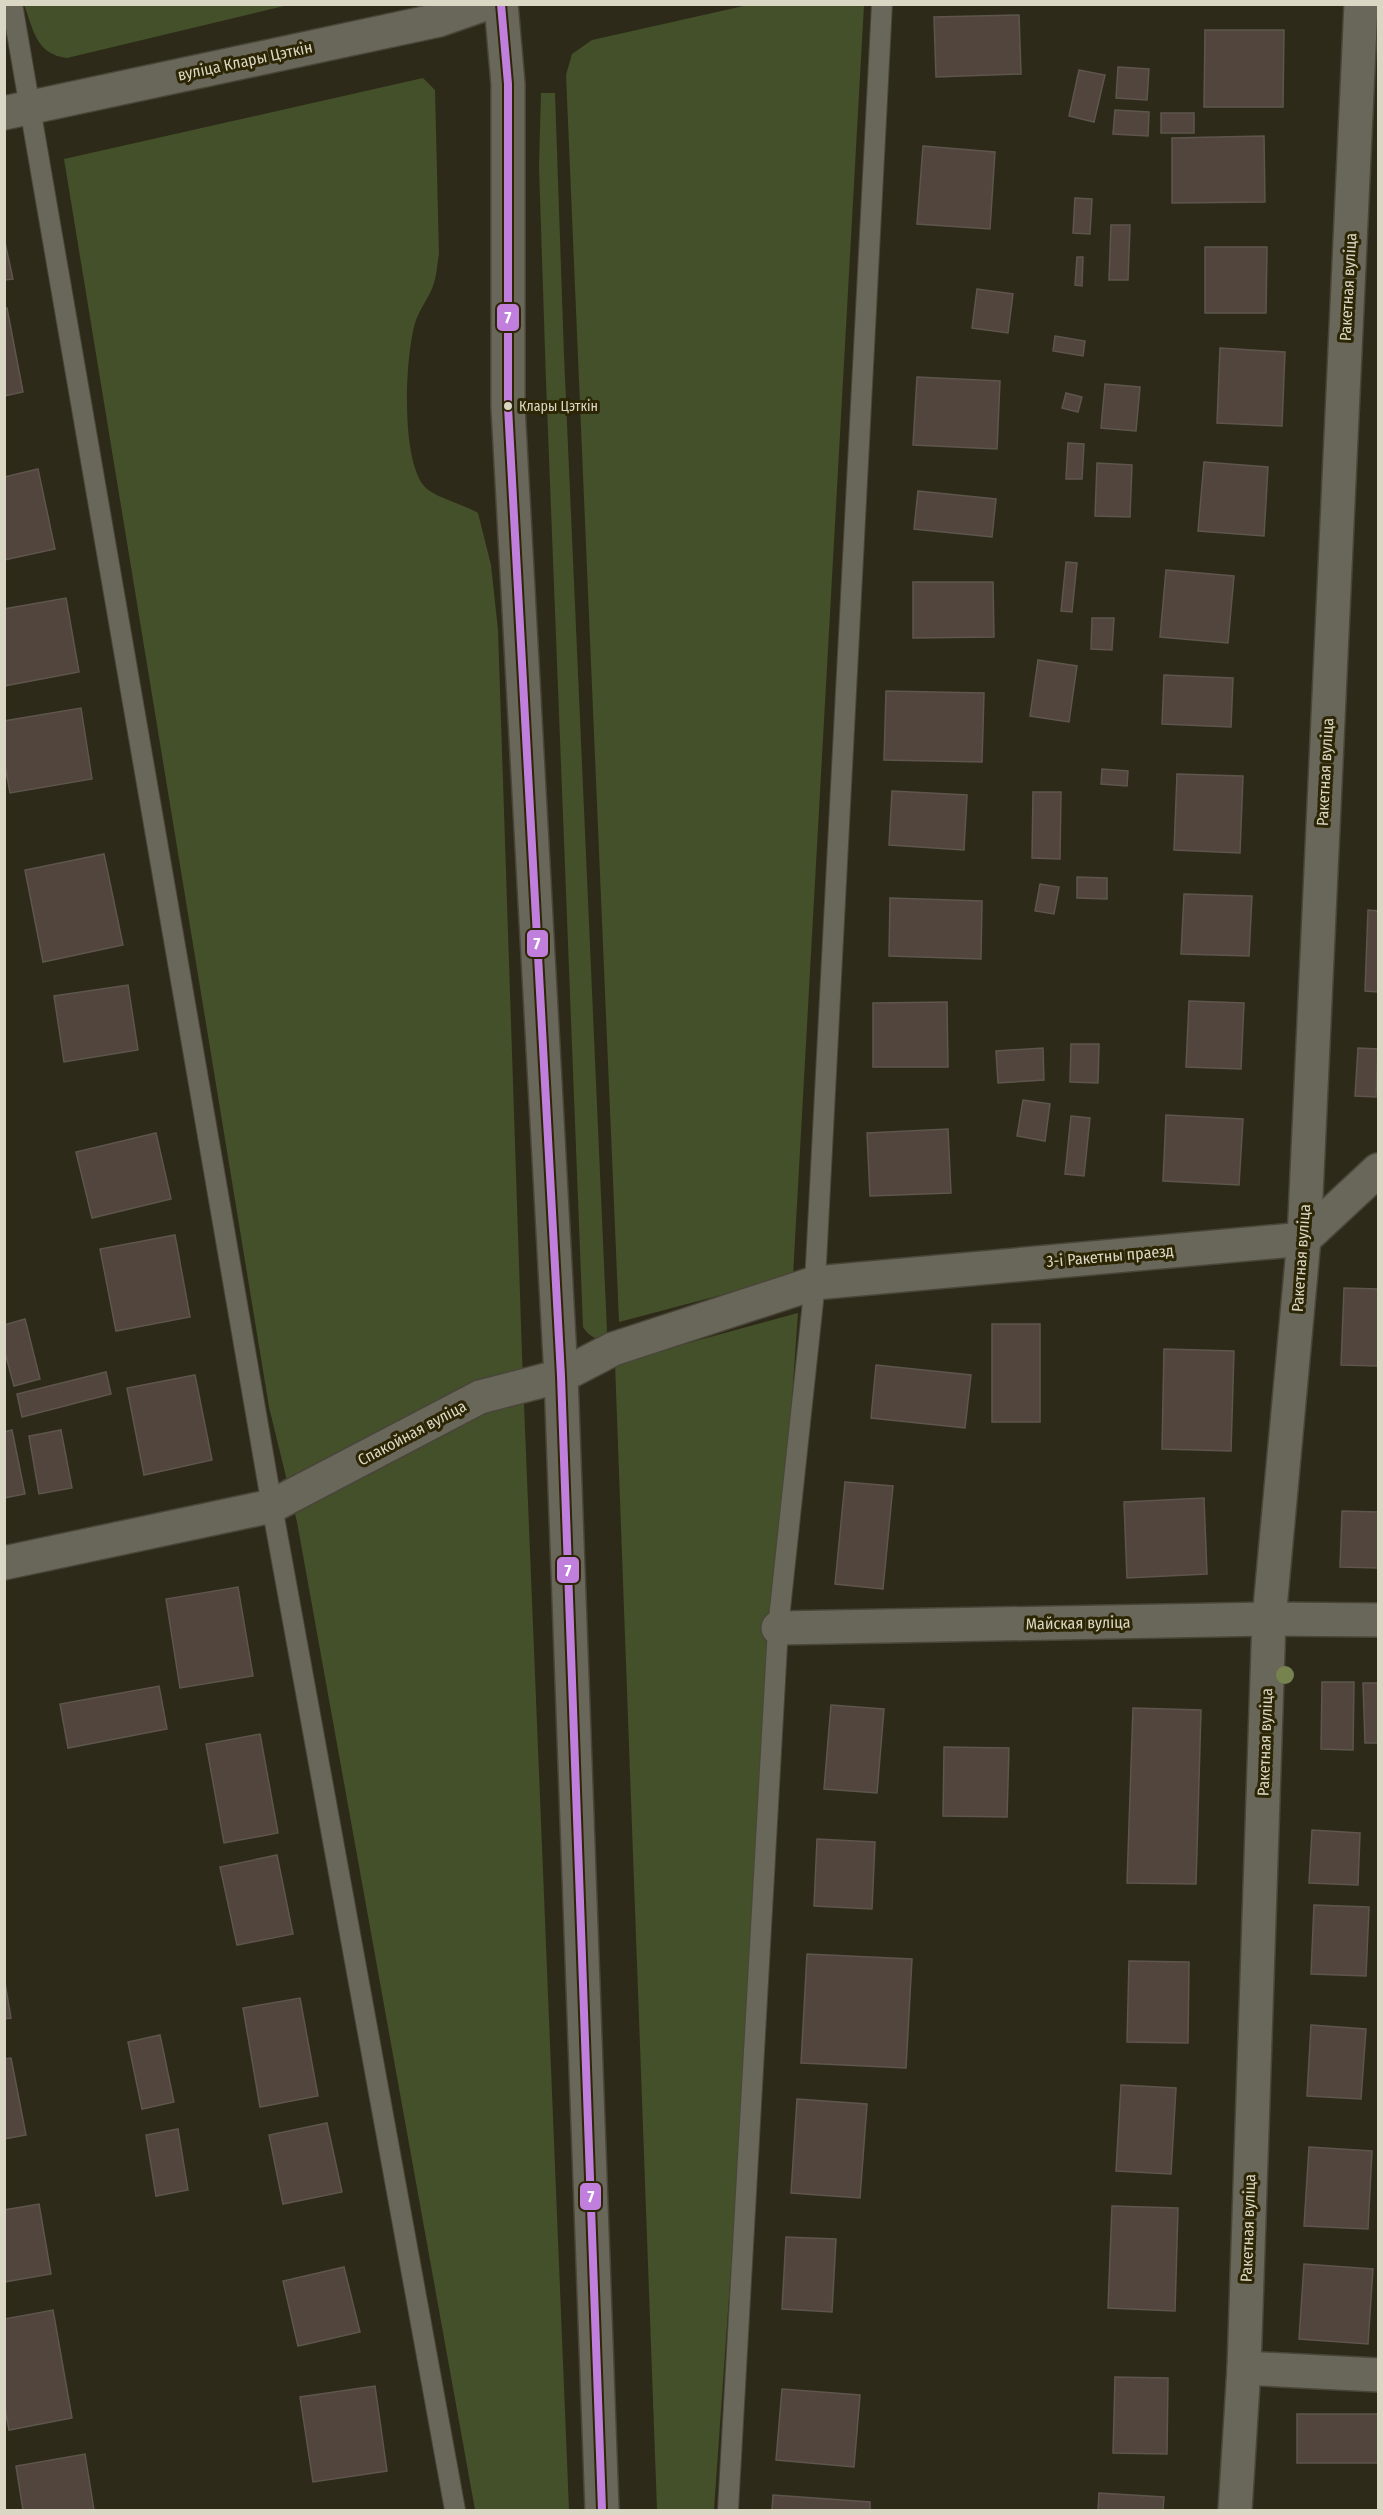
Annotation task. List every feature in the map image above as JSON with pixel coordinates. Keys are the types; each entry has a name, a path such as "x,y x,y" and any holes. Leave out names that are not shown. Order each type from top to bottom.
{"street":[{"name":"вуліца Клары Цэткін","path":"17,110 439,20 485,4"},
{"path":"501,4 508,84 508,407 561,1377 602,2511"},
{"name":"Ракетная вуліца","path":"1235,2511 1244,2368 1269,1619 1304,1239 1361,4"},
{"path":"1304,1239 1378,1170"},
{"name":"3-і Ракетны праезд","path":"814,1283 1304,1239"},
{"name":"Спакойная вуліца","path":"4,1563 272,1506 480,1397 561,1377 613,1349 814,1283"},
{"name":"Майская вуліца","path":"778,1628 1269,1619 1378,1620"},
{"path":"1244,2368 1378,2375"}],"lane":[{"path":"12,4 17,110 39,152 272,1506 455,2511"},
{"path":"728,2511 778,1628 814,1283 882,4"}],"green space":[{"path":"24,5 288,5 67,58 57,56 42,46"},
{"path":"748,5 864,5 793,1276 619,1322 566,75 572,54 592,40"},
{"path":"423,78 435,90 439,255 434,283 416,320 412,336 407,380 408,431 417,473 425,487 435,494 478,513 491,565 498,630 522,1355 569,2510 475,2510 297,1522 269,1407 64,159"},
{"path":"541,93 555,93 564,355 607,1332 603,1339 592,1336 583,1327 546,381 539,166"},
{"path":"798,1313 714,2510 657,2510 615,1363"}],"building":[{"path":"1019,15 1021,74 936,77 934,17"},
{"path":"1205,30 1284,30 1283,107 1204,107"},
{"path":"1118,67 1149,69 1147,100 1116,98"},
{"path":"1079,70 1105,75 1094,122 1069,116"},
{"path":"1115,110 1149,112 1148,136 1113,134"},
{"path":"1161,113 1194,113 1194,133 1161,133"},
{"path":"1264,136 1265,202 1172,203 1172,138"},
{"path":"923,146 995,152 990,229 917,224"},
{"path":"1075,198 1092,199 1090,234 1073,233"},
{"path":"1111,225 1130,225 1128,280 1109,280"},
{"path":"4,238 13,279 4,280"},
{"path":"1205,247 1267,247 1266,313 1205,313"},
{"path":"1077,257 1083,257 1082,286 1075,285"},
{"path":"977,289 1013,294 1008,333 972,328"},
{"path":"4,308 7,308 23,392 4,396"},
{"path":"1055,336 1085,341 1083,356 1053,351"},
{"path":"1220,348 1285,352 1282,426 1217,423"},
{"path":"917,377 1000,381 997,449 913,445"},
{"path":"1105,384 1140,387 1136,431 1101,428"},
{"path":"1066,393 1082,397 1078,412 1062,408"},
{"path":"1068,443 1084,444 1082,479 1066,479"},
{"path":"1204,462 1268,467 1264,536 1198,531"},
{"path":"1097,463 1132,465 1130,517 1095,516"},
{"path":"38,469 55,549 4,560 4,477"},
{"path":"918,491 996,499 992,537 914,529"},
{"path":"1066,562 1077,563 1072,612 1061,611"},
{"path":"1166,570 1234,576 1228,643 1160,637"},
{"path":"913,582 993,582 994,637 913,638"},
{"path":"66,598 79,672 4,686 4,609"},
{"path":"1092,618 1114,618 1112,650 1091,649"},
{"path":"1038,660 1077,666 1069,722 1030,716"},
{"path":"1164,675 1233,678 1231,727 1162,724"},
{"path":"886,691 984,693 982,762 884,760"},
{"path":"81,708 92,779 10,793 4,760 4,721"},
{"path":"1102,769 1128,771 1127,786 1101,784"},
{"path":"1177,774 1243,776 1240,853 1174,850"},
{"path":"892,791 967,795 964,850 889,845"},
{"path":"1033,792 1061,792 1060,859 1032,858"},
{"path":"104,854 123,945 43,962 25,870"},
{"path":"1077,877 1107,878 1107,899 1077,898"},
{"path":"1040,884 1059,887 1054,914 1035,911"},
{"path":"1184,894 1252,896 1249,956 1181,954"},
{"path":"890,898 982,901 981,959 889,956"},
{"path":"1368,910 1378,911 1378,992 1365,991"},
{"path":"128,985 138,1050 64,1062 54,996"},
{"path":"1189,1001 1244,1003 1241,1069 1186,1067"},
{"path":"947,1002 948,1067 873,1067 873,1003"},
{"path":"1071,1044 1099,1044 1098,1083 1070,1082"},
{"path":"1043,1048 1044,1080 998,1083 996,1051"},
{"path":"1358,1048 1378,1049 1376,1097 1355,1096"},
{"path":"1023,1100 1050,1104 1045,1141 1017,1136"},
{"path":"1166,1115 1243,1119 1239,1185 1163,1181"},
{"path":"1071,1116 1090,1118 1084,1176 1065,1174"},
{"path":"948,1129 951,1193 870,1196 867,1133"},
{"path":"156,1133 171,1199 92,1218 76,1152"},
{"path":"175,1235 190,1317 116,1331 100,1249"},
{"path":"1344,1288 1378,1289 1378,1366 1341,1365"},
{"path":"25,1319 40,1379 14,1386 4,1349 4,1325"},
{"path":"992,1324 1040,1324 1040,1422 992,1422"},
{"path":"1164,1349 1234,1351 1231,1451 1162,1449"},
{"path":"876,1365 971,1375 965,1428 871,1418"},
{"path":"106,1372 111,1394 22,1417 17,1394"},
{"path":"195,1375 212,1460 144,1475 127,1388"},
{"path":"12,1430 25,1494 4,1498 4,1432"},
{"path":"61,1430 72,1488 39,1494 29,1436"},
{"path":"845,1482 893,1486 883,1589 835,1584"},
{"path":"1204,1498 1207,1574 1127,1578 1124,1502"},
{"path":"1342,1511 1378,1512 1378,1568 1340,1567"},
{"path":"238,1587 253,1676 180,1688 166,1599"},
{"path":"1322,1682 1354,1682 1353,1750 1321,1749"},
{"path":"1363,1683 1378,1683 1378,1743 1365,1743"},
{"path":"159,1686 167,1729 68,1748 60,1704"},
{"path":"831,1705 884,1709 877,1793 824,1789"},
{"path":"1133,1708 1201,1710 1196,1884 1127,1883"},
{"path":"260,1734 278,1833 224,1843 206,1744"},
{"path":"944,1747 1009,1748 1007,1817 943,1816"},
{"path":"1312,1830 1360,1833 1358,1885 1309,1883"},
{"path":"817,1839 875,1842 872,1909 814,1906"},
{"path":"277,1855 293,1934 237,1945 220,1867"},
{"path":"1314,1905 1369,1907 1366,1976 1311,1974"},
{"path":"807,1954 912,1959 906,2068 801,2063"},
{"path":"1129,1961 1189,1962 1188,2043 1127,2042"},
{"path":"4,1977 11,2018 4,2019"},
{"path":"300,1998 318,2096 260,2107 243,2008"},
{"path":"1311,2025 1366,2029 1361,2099 1307,2096"},
{"path":"160,2035 174,2102 142,2109 128,2042"},
{"path":"11,2058 26,2135 4,2139 4,2059"},
{"path":"1121,2085 1176,2088 1171,2174 1116,2171"},
{"path":"797,2099 867,2104 860,2198 791,2193"},
{"path":"327,2123 342,2192 283,2204 269,2135"},
{"path":"178,2129 188,2190 156,2196 146,2135"},
{"path":"1309,2147 1372,2151 1368,2229 1304,2226"},
{"path":"39,2204 51,2274 4,2282 4,2210"},
{"path":"1112,2206 1178,2208 1175,2311 1108,2308"},
{"path":"786,2237 836,2239 832,2312 782,2309"},
{"path":"1304,2264 1373,2269 1368,2344 1299,2339"},
{"path":"344,2267 360,2332 298,2346 283,2281"},
{"path":"53,2310 72,2418 9,2430 4,2404 4,2319"},
{"path":"1115,2377 1168,2378 1167,2454 1113,2453"},
{"path":"375,2386 387,2471 313,2482 300,2397"},
{"path":"782,2389 860,2395 854,2467 776,2460"},
{"path":"1297,2414 1378,2414 1378,2463 1297,2463"},
{"path":"85,2454 94,2510 23,2510 16,2466"},
{"path":"1099,2493 1164,2497 1163,2510 1098,2510"},
{"path":"773,2495 870,2502 870,2510 772,2510"}],"transit line":[{"name":"7","path":"501,4 508,84 508,407 561,1376 602,2510"}],"place":[{"name":"Клары Цэткін","path":"508,406"}]}
